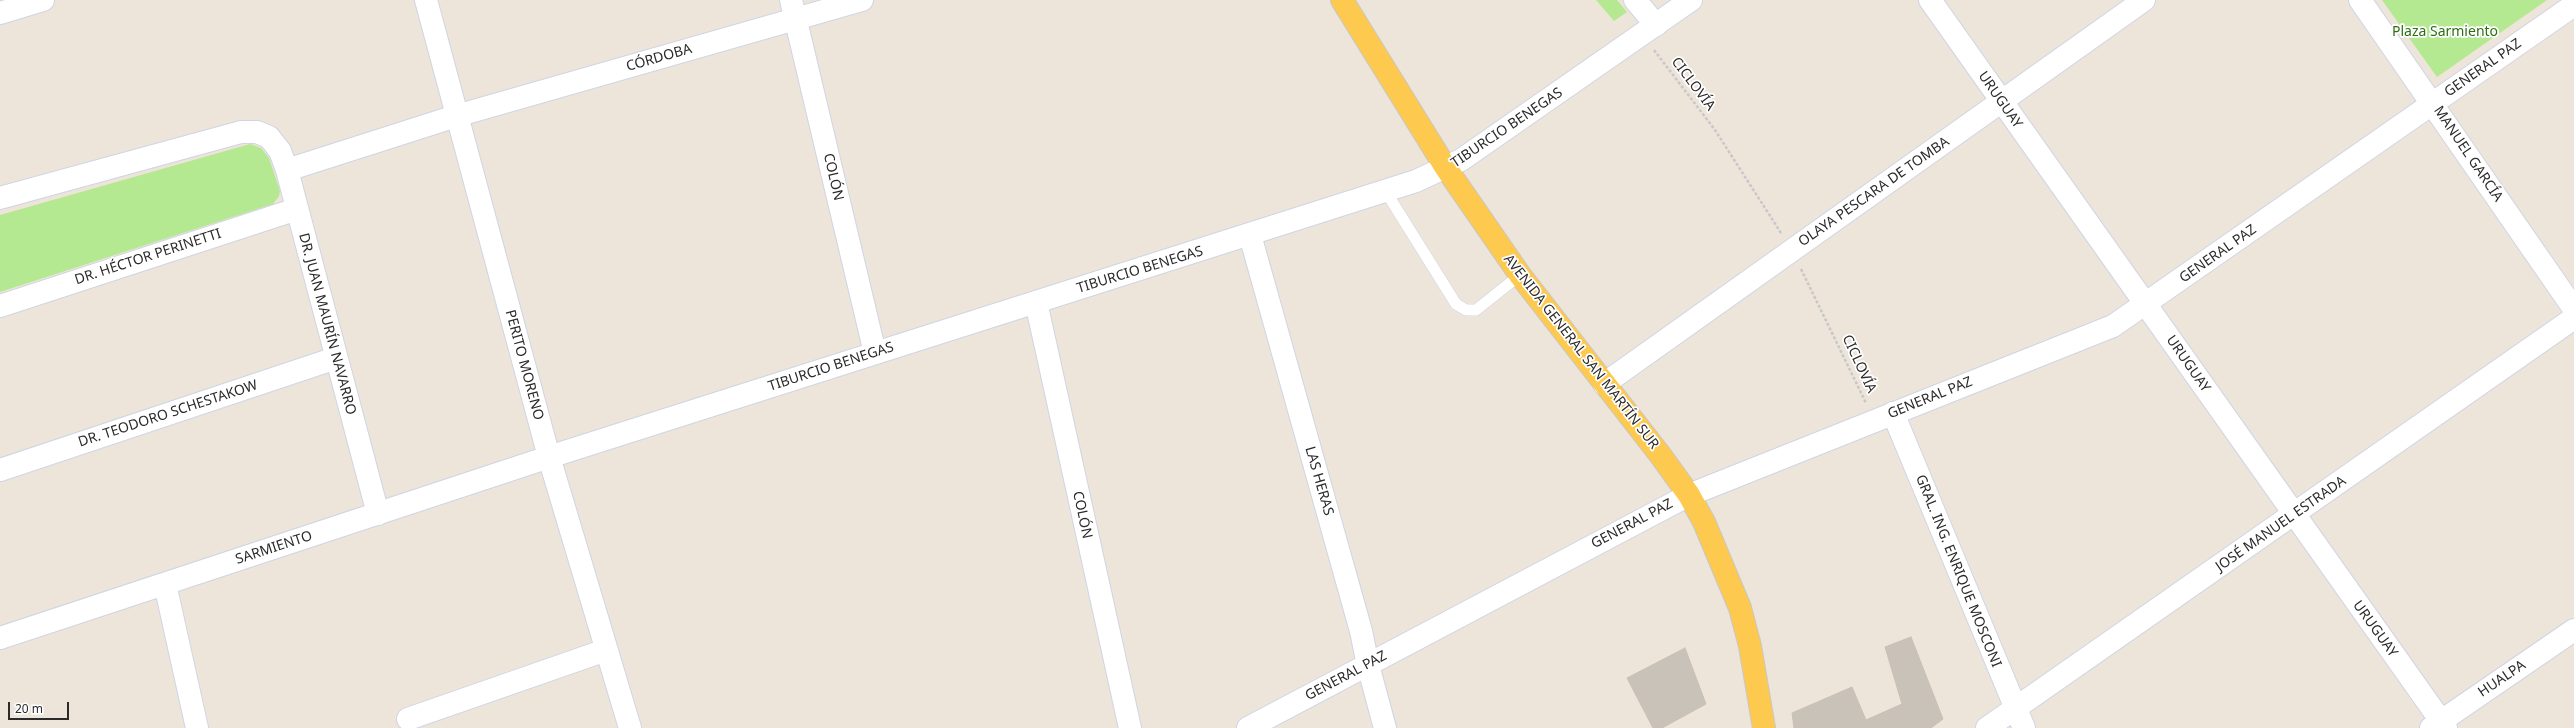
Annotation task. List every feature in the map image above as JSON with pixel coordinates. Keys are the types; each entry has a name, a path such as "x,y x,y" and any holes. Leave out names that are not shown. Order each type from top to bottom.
{"main road":[{"name":"AVENIDA GENERAL SAN MARTÍN SUR","path":"1342,0 1446,168 1520,275 1661,456 1689,495 1704,522 1740,608 1750,646 1764,728"}],"street":[{"path":"0,13 43,0"},
{"name":"PERITO MORENO","path":"426,0 549,457 606,650 626,727"},
{"name":"CÓRDOBA","path":"456,116 793,9 862,0"},
{"path":"1635,0 1649,30"},
{"name":"TIBURCIO BENEGAS","path":"549,457 1386,192 1446,168 1476,151 1691,0"},
{"name":"URUGUAY","path":"1930,0 2294,516 2439,726"},
{"name":"OLAYA PESCARA DE TOMBA","path":"1604,384 2144,0"},
{"name":"MANUEL GARCÍA","path":"2360,0 2433,103 2574,309"},
{"name":"GENERAL PAZ","path":"1248,728 1689,495 2113,326 2146,305 2574,5"},
{"name":"COLÓN","path":"793,9 875,353"},
{"path":"287,170 456,116"},
{"name":"DR. JUAN MAURÍN NAVARRO","path":"0,198 241,132 257,132 269,137 280,151 287,170 378,514"},
{"name":"DR. HÉCTOR PERINETTI","path":"0,306 297,209"},
{"name":"LAS HERAS","path":"1250,235 1361,631 1368,665 1385,728"},
{"name":"COLÓN","path":"1036,302 1130,728"},
{"name":"JOSÉ MANUEL ESTRADA","path":"1987,728 2294,516 2574,318"},
{"name":"DR. TEODORO SCHESTAKOW","path":"0,470 336,358"},
{"name":"GRAL. ING. ENRIQUE MOSCONI","path":"1884,416 2024,728"},
{"name":"SARMIENTO","path":"0,636 165,584 549,457"},
{"path":"165,584 197,728"},
{"name":"HUALPA","path":"2439,726 2574,630"},
{"path":"408,719 606,650"}],"lane":[{"path":"1386,192 1456,304 1466,310 1476,310 1520,275"}],"path":[{"name":"CICLOVÍA","path":"1649,30 1715,130 1791,250 1884,416"}],"green space":[{"path":"1596,0 1617,0 1627,12 1614,21"},
{"name":"Plaza Sarmiento","path":"2382,0 2547,0 2437,77"},
{"path":"250,144 261,148 269,158 280,191 279,196 273,204 0,292 0,215"}],"building":[{"path":"1911,637 1943,719 1931,728 1794,728 1792,713 1852,687 1866,720 1902,704 1885,647"},
{"path":"1685,648 1706,704 1662,728 1653,728 1627,678"}]}
